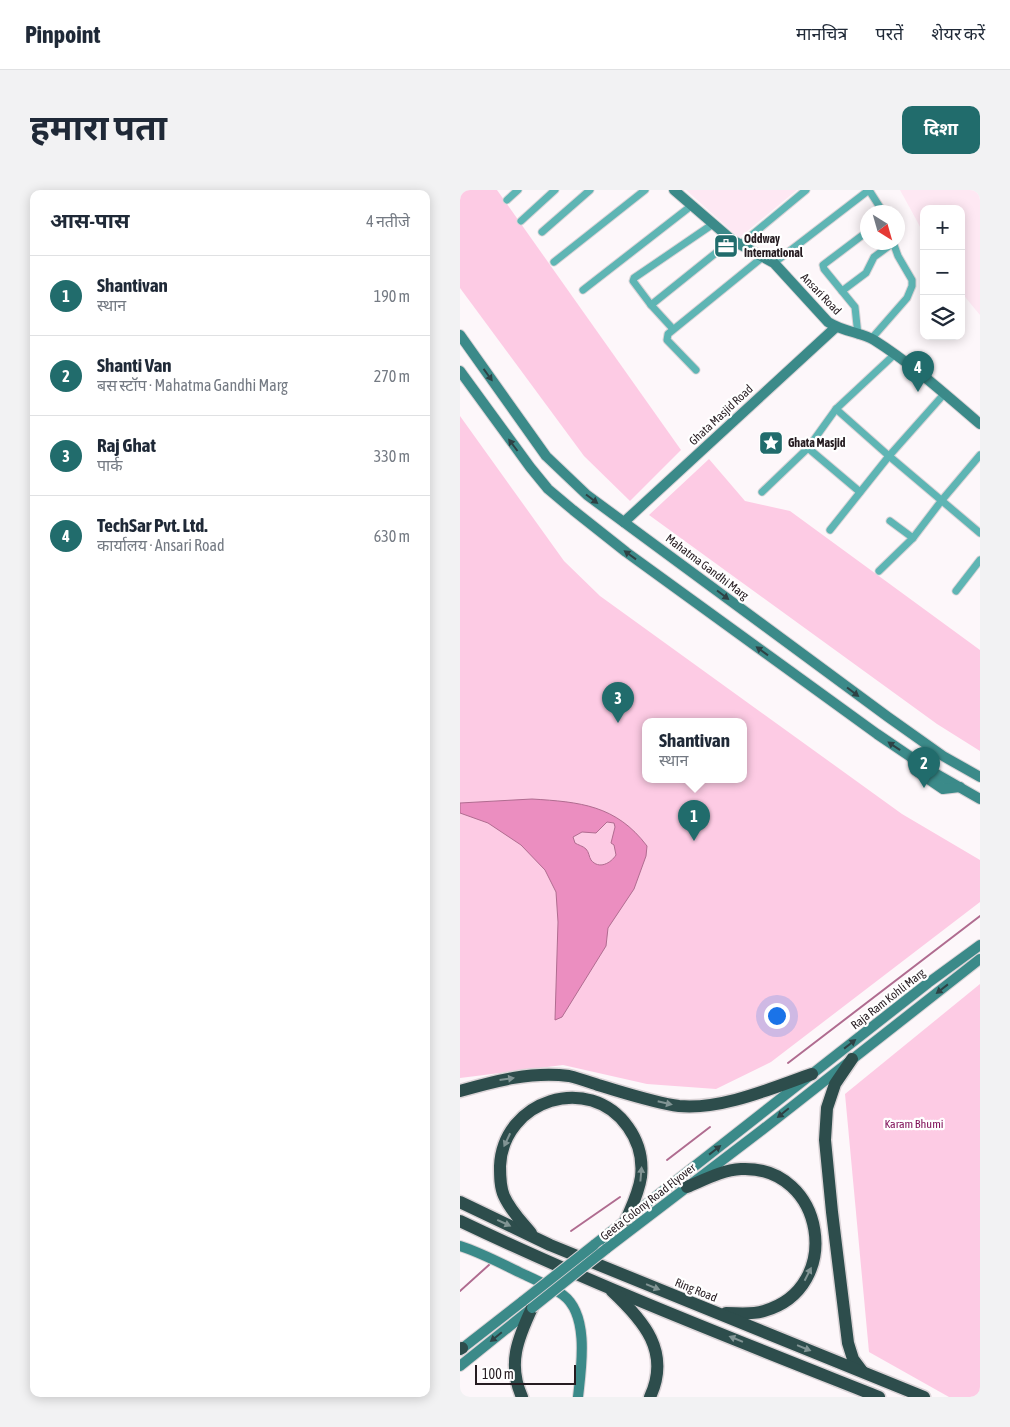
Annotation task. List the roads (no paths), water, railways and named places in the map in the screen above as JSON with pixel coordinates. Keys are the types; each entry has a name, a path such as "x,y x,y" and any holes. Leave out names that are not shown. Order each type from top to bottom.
{"highway":[{"path":"852,1059 835,1084 827,1108 825,1140 848,1343 853,1359 862,1371"},
{"path":"460,1091 502,1079 548,1075 570,1076 623,1093 679,1106 710,1106 758,1093 812,1074"},
{"path":"535,1238 508,1205 503,1194 501,1160 507,1138 513,1128 530,1111 545,1103 562,1098 585,1099 607,1107 628,1127 637,1142 640,1153 641,1176 639,1188 626,1220"},
{"path":"687,1186 731,1171 752,1170 767,1173 794,1189 809,1210 816,1230 814,1261 799,1288 783,1302 754,1313 714,1312"},
{"name":"Ring Road","path":"460,1202 535,1238 924,1397"},
{"path":"460,1221 509,1245 879,1397"},
{"path":"606,1285 630,1308 644,1325 653,1341 658,1369 650,1397"},
{"path":"522,1397 516,1378 515,1359 519,1337 532,1308"}],"main road":[{"name":"Ansari Road","path":"674,190 712,224 736,242 774,263 822,315 836,327 872,338 895,354 980,424"},
{"name":"Ghata Masjid Road","path":"624,522 836,327"},
{"name":"Mahatma Gandhi Marg","path":"460,335 546,456 587,495 888,717 943,756 980,777"},
{"path":"460,372 530,467 554,494 626,552 912,758 980,798"},
{"name":"Raja Ram Kohli Marg","path":"812,1074 928,983 980,945"},
{"name":"Raja Ram Kohli Marg","path":"852,1059 980,959"},
{"name":"Geeta Colony Road Flyover","path":"460,1366 687,1186 852,1059"},
{"name":"Geeta Colony Road Flyover","path":"461,1349 812,1074"},
{"path":"460,1246 476,1251 528,1276 564,1296 571,1303 582,1334 583,1352 578,1397"}],"street":[{"path":"507,200 518,190"},
{"path":"521,220 555,190"},
{"path":"554,262 645,190"},
{"path":"651,305 806,190"},
{"path":"774,263 869,190 879,205"},
{"path":"542,232 587,191"},
{"path":"582,290 691,206"},
{"path":"673,329 651,305 633,281 634,278 712,224"},
{"path":"858,335 855,307 824,269 823,264 860,237"},
{"path":"842,290 866,274 874,257 884,250"},
{"path":"872,338 907,298 912,286 912,280 896,250"},
{"path":"696,370 667,340 668,334 764,256"},
{"path":"762,492 808,448 836,409 895,354"},
{"path":"830,530 889,456 945,394"},
{"path":"836,409 980,532"},
{"path":"808,448 860,492"},
{"path":"879,571 913,538 980,455"},
{"path":"890,521 913,538"},
{"path":"956,591 980,560"}],"waterway":[{"path":"788,1063 980,916"},
{"path":"667,1160 710,1127"},
{"path":"571,1231 620,1197"},
{"path":"460,1291 490,1264"}],"place":[{"name":"Oddway International","path":"726,246"},
{"name":"TechSar Pvt. Ltd.","path":"918,392"},
{"name":"Ghata Masjid","path":"771,443"},
{"name":"Raj Ghat","path":"618,723"},
{"name":"Shanti Van","path":"924,788"},
{"name":"Shantivan","path":"694,841"}],"park label":[{"name":"Karam Bhumi","path":"914,1124"}]}
